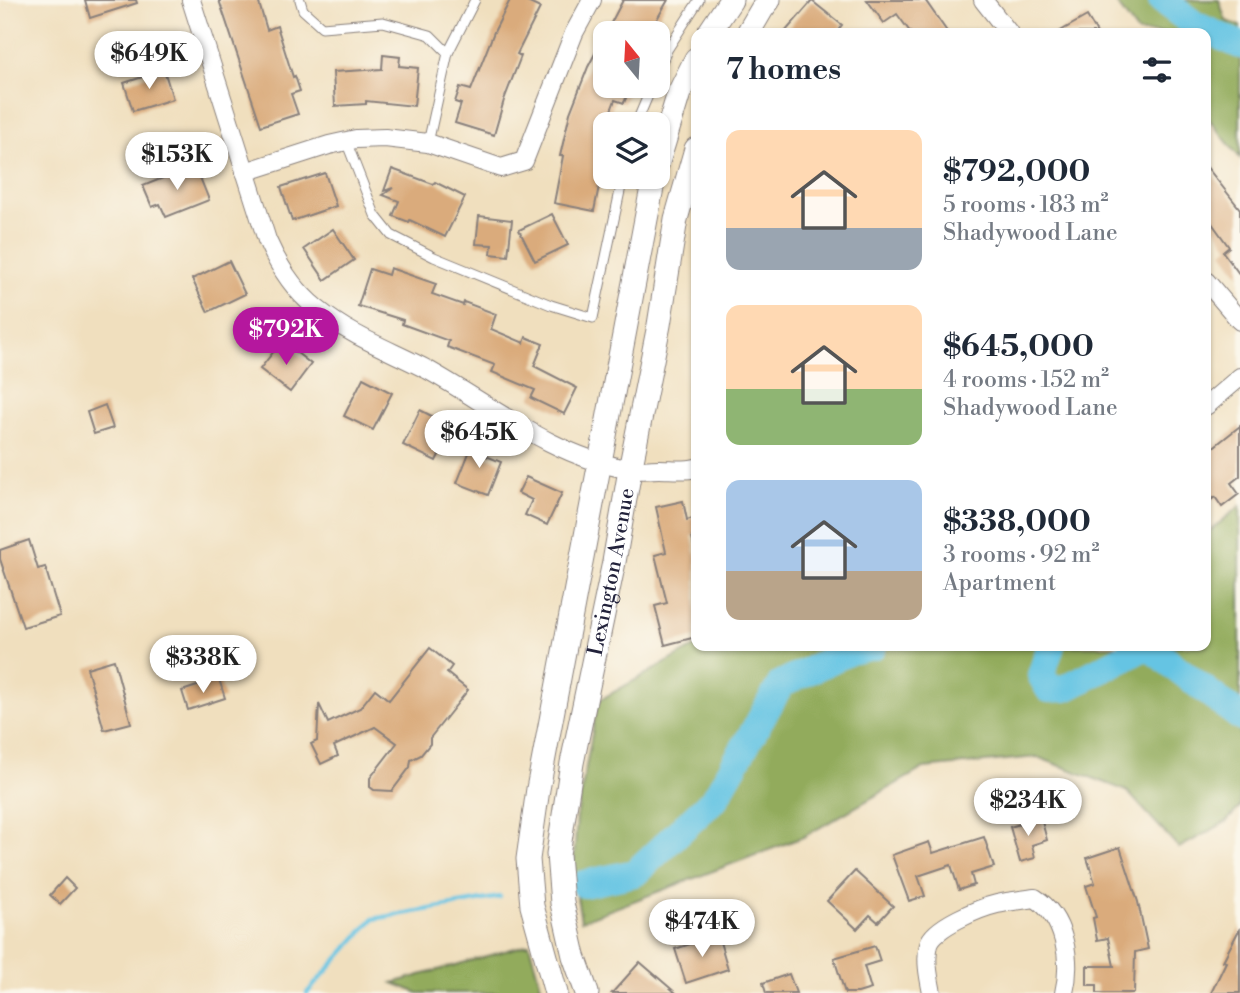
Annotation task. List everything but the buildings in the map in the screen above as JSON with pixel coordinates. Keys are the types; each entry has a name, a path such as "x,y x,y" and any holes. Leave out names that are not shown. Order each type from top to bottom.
{"street":[{"path":"191,0 274,256 299,292 315,307 347,332 408,359 475,396 550,443 598,462 630,470 691,468"},
{"path":"245,172 346,141 385,138 428,143 501,168 524,161 574,33 592,0"},
{"path":"712,28 731,0"},
{"path":"751,28 769,0"},
{"path":"983,0 1005,28"},
{"path":"670,123 679,93 691,69"},
{"name":"Lexington Avenue","path":"587,993 574,956 562,903 558,854 572,763 614,562 659,325 676,219 691,166"},
{"name":"Lexington Avenue","path":"556,993 532,906 528,859 538,789 651,189"},
{"path":"1211,287 1240,321"},
{"path":"1211,402 1240,377"},
{"path":"932,993 928,975 929,943 934,933 996,904 1035,898 1054,916 1060,928 1068,973 1065,993"}],"lane":[{"path":"300,0 303,10 322,27 383,22 430,35 448,53"},
{"path":"428,143 448,53 475,0"},
{"path":"670,45 699,0"},
{"path":"346,141 375,215 391,236 538,300 593,318 620,189"}],"green space":[{"path":"1114,0 1219,0 1226,21 1240,26 1240,158 1211,122 1211,28 1134,28"},
{"path":"1240,506 1240,807 1226,822 1179,848 1127,791 1037,757 924,768 803,837 581,921 573,873 577,816 598,701 691,649 691,651 1211,651 1211,530"},
{"path":"529,944 543,993 418,993 393,983"}],"waterway":[{"path":"1162,0 1202,28"},
{"path":"1211,32 1240,45"},
{"path":"584,884 635,873 715,798 781,684 850,651"},
{"path":"1049,651 1041,675 1049,689 1066,688 1136,651"},
{"path":"1154,651 1240,717"},
{"path":"307,993 373,919 500,897"}]}
